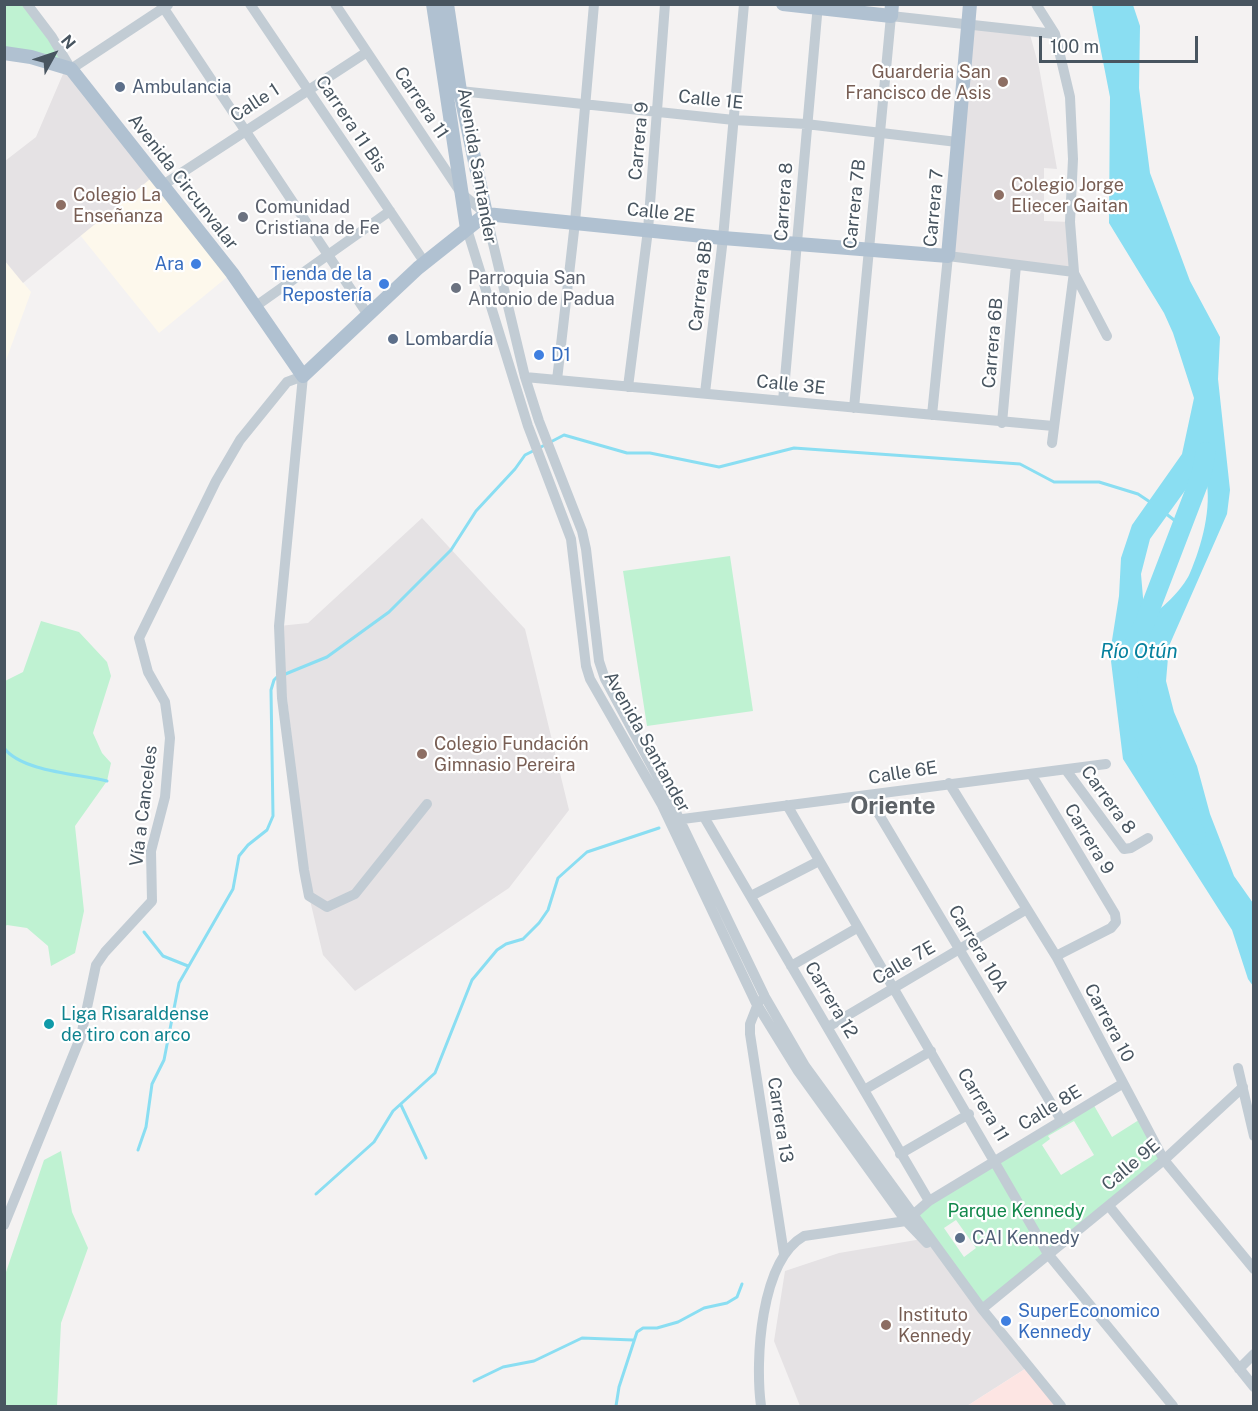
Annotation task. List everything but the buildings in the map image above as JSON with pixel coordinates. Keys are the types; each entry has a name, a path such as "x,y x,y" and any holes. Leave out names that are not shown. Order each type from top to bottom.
{"main road":[{"name":"Avenida Santander","path":"433,4 467,229"},
{"name":"Avenida Santander","path":"447,4 460,91 486,214"},
{"path":"783,4 892,10"},
{"name":"Carrera 7","path":"948,256 970,4"},
{"path":"4,53 31,57 68,68"},
{"name":"Avenida Circunvalar","path":"68,68 163,185 256,306 303,375"},
{"path":"303,375 424,263 486,214"},
{"name":"Calle 2E","path":"486,214 723,238 948,256"}],"street":[{"path":"43,4 30,8 68,68 164,6 327,257 368,315"},
{"name":"Carrera 11 Bis","path":"250,4 424,263"},
{"name":"Carrera 11","path":"335,4 461,193 486,214"},
{"path":"557,380 575,222 594,4"},
{"name":"Carrera 9","path":"628,387 648,230 659,111 664,4"},
{"name":"Carrera 8B","path":"705,393 723,238 744,4"},
{"path":"1036,4 1055,34 1070,97 1072,159 1070,222 1074,272 1052,443"},
{"name":"Carrera 8","path":"783,401 818,6"},
{"path":"892,10 970,24 1055,34"},
{"name":"Carrera 7B","path":"854,408 892,10"},
{"name":"Calle 1","path":"163,185 367,52"},
{"name":"Calle 1E","path":"460,91 734,120 806,124 957,142"},
{"path":"256,306 390,211"},
{"name":"Avenida Santander","path":"486,214 525,377 539,421 584,540 599,661 604,679 675,820 761,1000 909,1219 943,1258 1061,1407"},
{"name":"Avenida Santander","path":"467,229 528,426 571,539 588,672 675,820"},
{"name":"Calle 2E","path":"948,256 1074,272"},
{"name":"Carrera 7","path":"932,415 948,256"},
{"name":"Carrera 6B","path":"1002,423 1016,266"},
{"path":"1074,272 1107,336"},
{"path":"303,375 279,626 282,698 309,896 327,907 355,894 427,804"},
{"name":"Vía a Canceles","path":"4,1225 81,1036 96,965 152,901 151,851 165,797 169,728 165,702 148,672 139,638 216,481 240,440 287,382 303,375"},
{"name":"Calle 3E","path":"525,377 1053,426"},
{"name":"Calle 6E","path":"675,820 1106,764"},
{"name":"Carrera 8","path":"1066,770 1124,849 1131,848 1148,838"},
{"name":"Carrera 9","path":"1031,774 1115,914 1116,922 1111,928 1056,956"},
{"name":"Carrera 10","path":"949,783 1056,956 1164,1160 1254,1269"},
{"name":"Carrera 10A","path":"868,796 1061,1120"},
{"name":"Carrera 11","path":"788,805 857,928 996,1159 1048,1254 1173,1407"},
{"name":"Carrera 12","path":"704,817 928,1201"},
{"path":"751,896 819,861"},
{"name":"Calle 7E","path":"828,1027 1027,909"},
{"path":"792,966 857,928"},
{"name":"Carrera 13","path":"761,1000 750,1034 784,1254"},
{"path":"864,1090 931,1051"},
{"path":"1238,1068 1254,1136"},
{"name":"Calle 8E","path":"909,1219 928,1201 1122,1084"},
{"name":"Calle 9E","path":"982,1309 1164,1160 1243,1087"},
{"path":"900,1154 969,1114"},
{"path":"1109,1206 1254,1387"},
{"path":"761,1407 757,1380 760,1332 773,1283 784,1254 794,1242 804,1236 909,1219"},
{"path":"1239,1369 1254,1354"}],"shaded area":[{"name":"Colegio Jorge Eliecer Gaitan","path":"970,24 1029,31 1039,67 1057,169 1044,168 1044,221 1070,222 1074,272 948,256"},
{"name":"Colegio La Enseñanza","path":"66,67 155,175 23,283 5,261 5,161 36,137"},
{"name":"Ara","path":"155,175 232,273 159,333 80,235"},
{"path":"5,261 31,292 5,363"},
{"name":"Colegio Fundación Gimnasio Pereira","path":"422,518 525,629 569,810 509,888 355,991 323,955 309,896 279,626 308,623"},
{"name":"Instituto Kennedy","path":"922,1239 943,1258 1028,1367 967,1406 800,1406 774,1341 785,1271 839,1253"},
{"path":"1028,1367 1061,1406 967,1406"}],"green space":[{"path":"5,5 27,5 71,69 5,53"},
{"path":"730,556 753,711 647,726 623,571"},
{"path":"41,621 79,632 107,662 111,676 93,733 102,753 111,763 107,781 75,826 84,911 75,953 51,966 48,946 27,928 7,925 4,927 5,681 23,672"},
{"name":"Parque Kennedy","path":"1092,1102 1112,1137 1142,1118 1164,1160 982,1309 912,1216","holes":["1074,1121 1094,1155 1061,1175 1042,1145 1050,1139 1048,1136","956,1220 976,1248 964,1257 944,1228"]},
{"path":"61,1151 72,1212 88,1248 61,1323 57,1406 5,1406 5,1275 44,1160"}],"water":[{"name":"Río Otún","path":"1092,5 1133,5 1140,26 1139,88 1150,173 1190,281 1220,337 1218,379 1230,490 1227,514 1169,646 1166,681 1174,712 1197,766 1210,814 1234,876 1253,903 1253,986 1248,979 1232,930 1123,759 1110,653 1119,596 1121,558 1132,525 1182,454 1194,398 1173,333 1164,313 1109,223 1110,97","holes":["1197,474 1206,478 1208,502 1202,539 1194,562 1186,580 1176,593 1145,621 1141,574 1150,539","1129,694 1169,772 1181,803 1182,813 1175,811 1145,756 1129,712 1126,696"]}],"waterway":[{"path":"539,448 564,435 627,453 650,453 719,467 794,448 1020,464 1054,482 1099,482 1138,494 1150,502"},
{"path":"283,675 327,657 389,612 451,550 476,511 525,455 533,451"},
{"name":"Río Otún","path":"1196,835 1158,767 1127,694 1129,656 1145,622 1201,476 1206,452"},
{"path":"1165,513 1182,526"},
{"path":"138,1150 146,1127 152,1084 164,1060 179,983 233,889 239,856 248,845 267,830 273,816 271,690 277,677"},
{"path":"4,748 12,756 37,767 107,781"},
{"path":"316,1194 374,1142 393,1111 435,1073 472,980 497,950 506,944 523,939 539,923 548,910 558,878 587,852 659,828"},
{"path":"144,932 163,956 188,966"},
{"path":"401,1105 426,1158"},
{"path":"616,1406 619,1387 637,1332 643,1328 657,1328 678,1322 704,1308 727,1303 737,1297 742,1284"},
{"path":"474,1381 503,1367 534,1361 582,1338 633,1340"}],"place":[{"name":"Guarderia San Francisco de Asis","path":"1003,82"},
{"name":"Ambulancia","path":"120,87"},
{"name":"Colegio Jorge Eliecer Gaitan","path":"999,195"},
{"name":"Colegio La Enseñanza","path":"61,205"},
{"name":"Comunidad Cristiana de Fe","path":"243,217"},
{"name":"Ara","path":"196,264"},
{"name":"Tienda de la Repostería","path":"384,284"},
{"name":"Parroquia San Antonio de Padua","path":"456,288"},
{"name":"Lombardía","path":"393,339"},
{"name":"D1","path":"539,355"},
{"name":"Colegio Fundación Gimnasio Pereira","path":"422,754"},
{"name":"Liga Risaraldense de tiro con arco","path":"49,1024"},
{"name":"CAI Kennedy","path":"960,1238"},
{"name":"SuperEconomico Kennedy","path":"1006,1321"},
{"name":"Instituto Kennedy","path":"886,1325"}],"district":[{"name":"Oriente","path":"893,807"}]}
